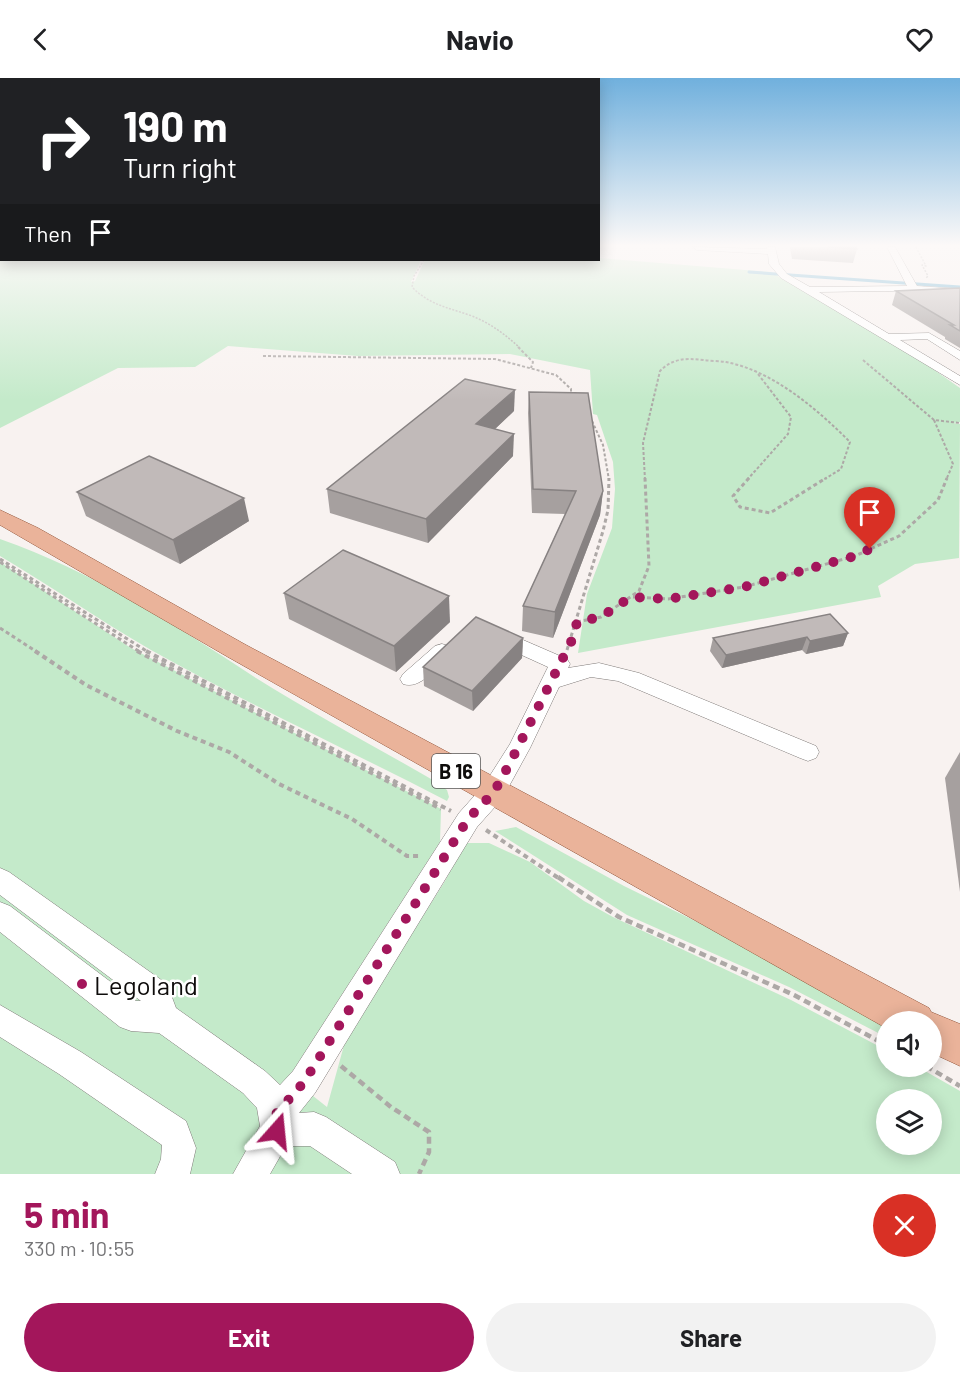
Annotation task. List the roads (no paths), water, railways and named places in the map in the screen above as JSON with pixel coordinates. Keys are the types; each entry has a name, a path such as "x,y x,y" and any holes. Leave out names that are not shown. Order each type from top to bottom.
{"main road":[{"name":"B 16","path":"0,516 244,655 895,1011"},
{"path":"942,1036 960,1046"}],"street":[{"path":"824,298 960,381"},
{"path":"889,337 929,336 960,356"},
{"path":"933,364 960,361"},
{"path":"484,629 555,673 585,669 606,670 632,678 808,752"},
{"path":"410,679 455,640"},
{"path":"250,1174 277,1123 468,819 494,792 519,748 555,673"},
{"path":"0,880 156,994 164,1018"},
{"path":"0,915 131,1016 164,1018 259,1086 270,1098 277,1123"},
{"path":"0,1020 70,1063 174,1133 179,1141 180,1150 172,1174"},
{"path":"277,1123 314,1129 383,1174"}],"place":[{"name":"Legoland","path":"82,984"}]}
